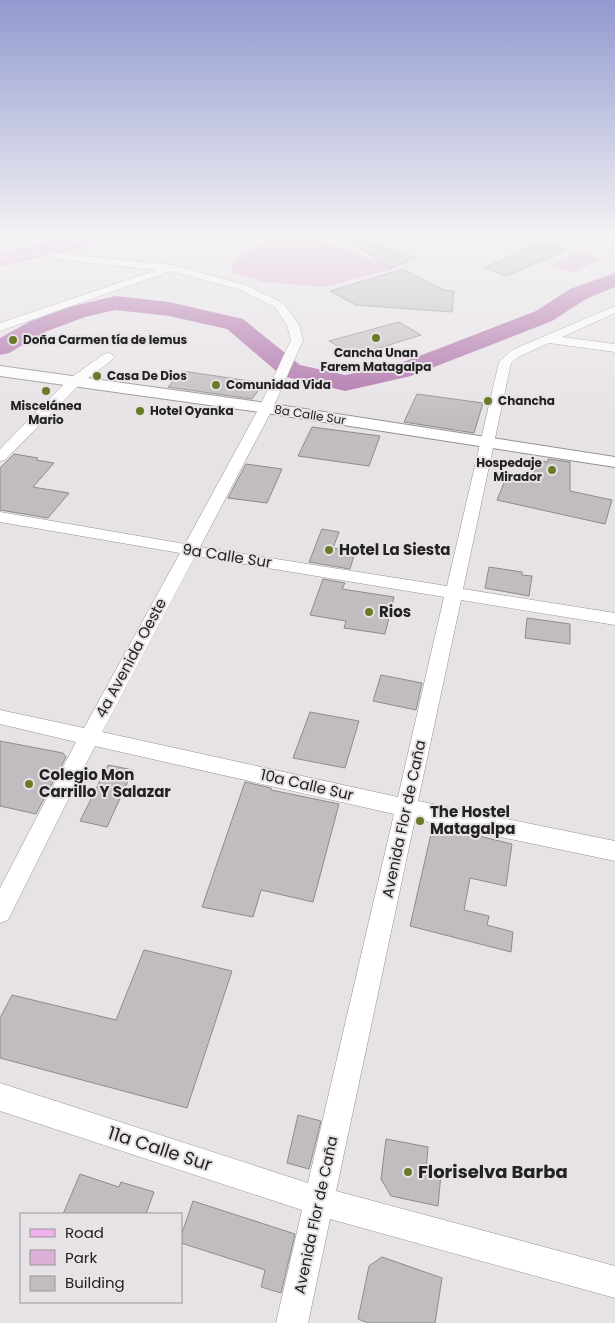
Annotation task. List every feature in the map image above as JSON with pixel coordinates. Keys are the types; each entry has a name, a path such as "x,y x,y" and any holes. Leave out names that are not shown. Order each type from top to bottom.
{"street":[{"path":"0,327 88,297"},
{"name":"4a Avenida Oeste","path":"0,912 89,736 266,408 297,340 293,325 279,305 262,297"},
{"name":"Avenida Flor de Caña","path":"292,1323 506,362 516,353 615,309"},
{"path":"547,339 615,348"},
{"path":"0,457 74,382 108,358"},
{"name":"8a Calle Sur","path":"1,370 74,382 266,408 615,462"},
{"name":"9a Calle Sur","path":"0,517 189,550 615,618"},
{"name":"10a Calle Sur","path":"0,716 407,808 615,851"},
{"name":"11a Calle Sur","path":"0,1097 320,1200 615,1282"}],"building":[{"path":"341,297 453,297 452,312 356,305"},
{"name":"Cancha Unan Farem Matagalpa","path":"399,322 421,335 354,356 329,341"},
{"name":"Comunidad Vida","path":"182,371 264,383 252,399 168,387"},
{"path":"417,394 483,403 474,433 404,422"},
{"path":"312,427 380,436 369,466 298,456"},
{"path":"14,454 54,463 33,487 69,493 48,518 0,510 0,468"},
{"path":"548,459 570,462 570,491 612,500 605,524 497,500 506,478 533,483 535,460 548,462"},
{"path":"246,464 282,469 267,503 228,498"},
{"name":"Hotel La Siesta","path":"322,529 339,532 333,548 355,552 350,569 309,562"},
{"path":"489,567 522,572 522,575 532,576 529,596 485,588"},
{"path":"323,579 345,583 342,589 394,597 385,634 344,628 346,621 310,615"},
{"path":"527,618 570,624 570,644 525,638"},
{"path":"381,675 422,683 416,710 373,701"},
{"path":"310,712 359,721 345,768 293,758"},
{"name":"Colegio Mon Carrillo Y Salazar","path":"0,741 63,753 66,757 36,814 0,806"},
{"path":"108,765 133,770 107,827 80,821"},
{"path":"245,782 271,788 271,790 339,804 313,902 261,890 253,917 202,907"},
{"path":"433,825 512,844 506,886 470,878 464,910 489,916 487,925 513,932 511,952 410,926"},
{"path":"144,950 232,971 187,1108 0,1058 0,1018 12,995 116,1020"},
{"path":"298,1115 321,1121 309,1169 287,1163"},
{"name":"Floriselva Barba","path":"386,1139 428,1147 426,1171 441,1174 438,1206 391,1196 381,1179"},
{"path":"80,1174 119,1187 121,1182 154,1192 146,1213 63,1213"},
{"path":"193,1201 295,1234 281,1293 261,1287 265,1270 182,1243 182,1233"},
{"path":"382,1257 442,1278 435,1323 368,1323 358,1319 369,1266"}],"waterway":[{"path":"0,348 37,327 77,312 115,303 169,309 235,324 291,371 345,383 402,371 544,316 574,297"}],"place":[{"name":"Cancha Unan Farem Matagalpa","path":"376,338"},
{"name":"Doña Carmen tía de lemus","path":"13,340"},
{"name":"Casa De Dios","path":"97,376"},
{"name":"Comunidad Vida","path":"216,385"},
{"name":"Miscelánea Mario","path":"46,391"},
{"name":"Chancha","path":"488,401"},
{"name":"Hotel Oyanka","path":"140,411"},
{"name":"Hospedaje Mirador","path":"552,470"},
{"name":"Hotel La Siesta","path":"329,550"},
{"name":"Rios","path":"369,612"},
{"name":"Colegio Mon Carrillo Y Salazar","path":"29,784"},
{"name":"The Hostel Matagalpa","path":"420,821"},
{"name":"Floriselva Barba","path":"408,1172"}]}
